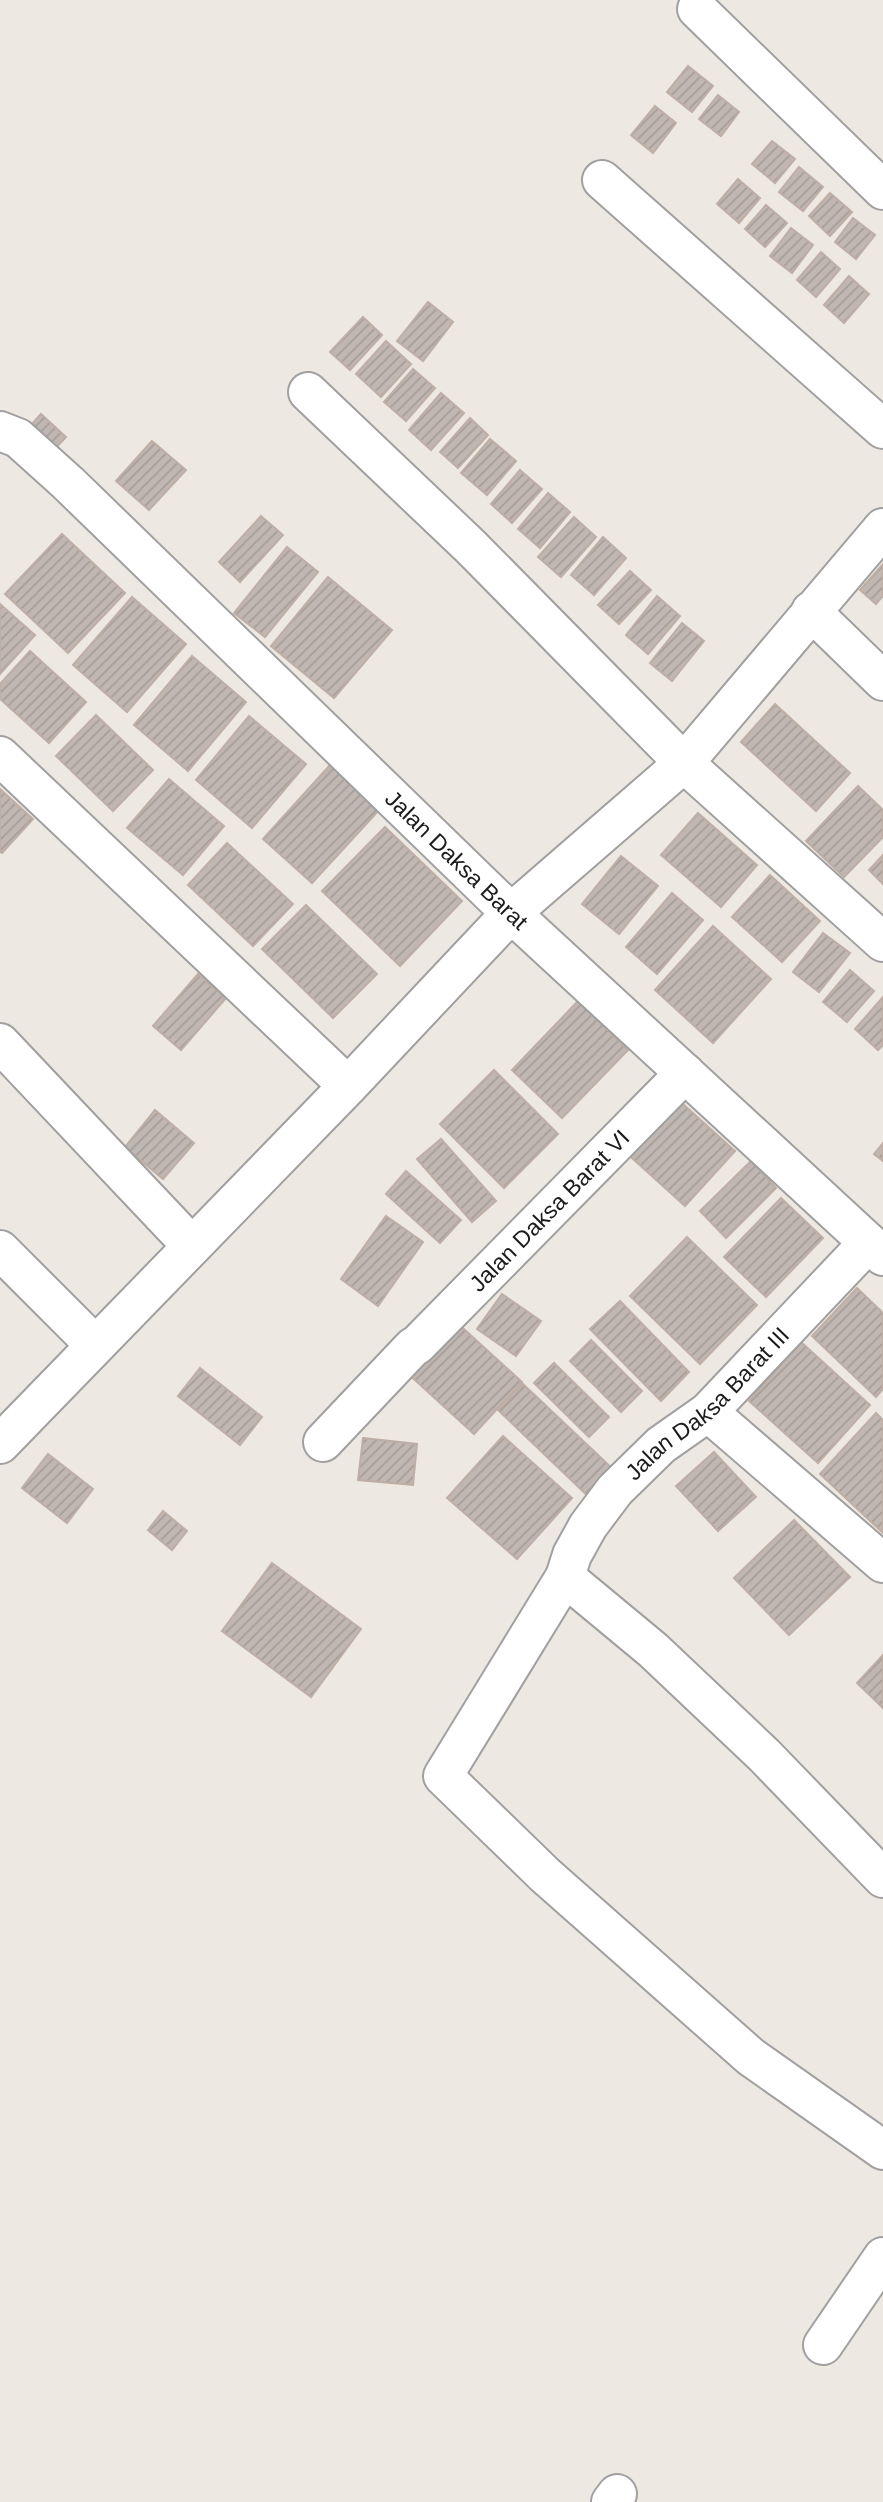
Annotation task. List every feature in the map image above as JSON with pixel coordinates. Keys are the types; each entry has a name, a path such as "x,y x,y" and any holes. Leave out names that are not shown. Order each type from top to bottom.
{"street":[{"path":"697,9 883,190"},
{"path":"602,180 883,429"},
{"path":"309,391 471,547 684,763 883,942"},
{"name":"Jalan Daksa Barat","path":"0,431 18,438 38,456 511,913 875,1250"},
{"path":"0,1444 348,1086 511,913 684,763 883,528"},
{"path":"811,611 883,681"},
{"path":"0,756 348,1086"},
{"path":"0,1043 192,1246"},
{"name":"Jalan Daksa Barat VI","path":"323,1442 413,1347 418,1345 685,1073"},
{"name":"Jalan Daksa Barat III","path":"875,1250 708,1412 661,1445 615,1490 588,1526 572,1555 565,1577 443,1776 545,1875 751,2057 883,2150"},
{"path":"0,1251 95,1345"},
{"path":"708,1412 883,1563"},
{"path":"565,1577 653,1650 764,1755 883,1878"},
{"path":"823,2345 883,2257"}],"building":[{"path":"688,66 713,86 692,112 667,92"},
{"path":"718,95 739,112 721,136 699,119"},
{"path":"655,106 676,123 653,153 631,135"},
{"path":"772,141 795,159 775,183 752,164"},
{"path":"799,167 823,187 803,211 779,192"},
{"path":"738,179 760,198 739,223 717,204"},
{"path":"830,193 852,212 830,236 809,216"},
{"path":"766,205 787,223 765,247 745,229"},
{"path":"853,218 875,235 856,259 835,242"},
{"path":"791,228 813,245 792,273 770,256"},
{"path":"821,252 840,269 816,297 797,280"},
{"path":"849,276 869,294 844,323 824,305"},
{"path":"428,302 453,322 423,361 397,341"},
{"path":"363,317 382,335 350,370 330,352"},
{"path":"386,341 411,364 381,397 356,374"},
{"path":"413,369 435,388 406,421 384,402"},
{"path":"441,393 464,413 431,450 409,430"},
{"path":"41,414 66,437 47,457 23,434"},
{"path":"470,418 488,435 458,468 440,452"},
{"path":"490,439 516,461 487,495 461,473"},
{"path":"152,441 186,470 149,510 116,481"},
{"path":"520,470 542,489 512,523 491,504"},
{"path":"548,493 570,512 540,548 518,529"},
{"path":"261,516 283,535 240,582 219,562"},
{"path":"574,517 596,537 561,577 538,557"},
{"path":"62,534 125,593 68,653 5,594"},
{"path":"603,537 626,558 594,595 571,575"},
{"path":"287,547 318,572 265,637 234,613"},
{"path":"883,564 883,596 876,604 860,590"},
{"path":"630,571 651,590 619,624 598,605"},
{"path":"328,577 392,630 334,698 271,646"},
{"path":"657,596 680,616 648,654 626,635"},
{"path":"132,597 186,644 127,712 73,665"},
{"path":"0,604 35,635 0,674"},
{"path":"682,623 704,641 672,681 650,663"},
{"path":"30,651 86,702 49,743 0,699 0,684"},
{"path":"192,656 246,702 188,771 134,725"},
{"path":"775,704 850,773 816,811 741,742"},
{"path":"96,715 153,770 113,811 56,756"},
{"path":"249,716 306,764 252,828 196,780"},
{"path":"331,764 380,809 312,883 263,839"},
{"path":"169,779 224,826 183,875 127,828"},
{"path":"858,786 883,810 883,837 844,877 806,841"},
{"path":"0,789 33,819 2,853 0,852"},
{"path":"698,813 757,865 721,907 661,855"},
{"path":"385,827 462,901 400,966 322,891"},
{"path":"227,843 293,904 253,946 188,885"},
{"path":"883,855 883,884 869,870"},
{"path":"621,856 658,886 619,934 582,904"},
{"path":"770,875 820,921 782,962 732,917"},
{"path":"672,893 703,920 657,974 626,947"},
{"path":"306,905 377,974 333,1018 262,949"},
{"path":"713,926 771,979 713,1043 655,990"},
{"path":"823,933 850,953 819,992 793,972"},
{"path":"850,970 874,991 847,1022 823,1002"},
{"path":"198,974 226,998 181,1050 153,1026"},
{"path":"883,997 883,1045 878,1050 855,1029"},
{"path":"578,1001 628,1050 562,1118 512,1070"},
{"path":"494,1070 558,1134 504,1188 440,1124"},
{"path":"673,1095 735,1151 685,1206 623,1150"},
{"path":"155,1110 194,1143 163,1179 125,1147"},
{"path":"441,1139 496,1201 472,1222 417,1159"},
{"path":"883,1143 883,1161 874,1154"},
{"path":"751,1161 776,1188 726,1238 700,1211"},
{"path":"406,1171 461,1220 440,1243 386,1194"},
{"path":"781,1198 823,1238 766,1297 724,1257"},
{"path":"386,1216 423,1242 378,1306 341,1279"},
{"path":"687,1237 757,1305 700,1364 630,1296"},
{"path":"857,1288 883,1313 883,1389 876,1397 812,1336"},
{"path":"502,1294 541,1321 516,1356 477,1329"},
{"path":"620,1301 689,1372 661,1401 590,1329"},
{"path":"453,1319 522,1382 474,1434 405,1371"},
{"path":"591,1340 642,1391 621,1412 570,1361"},
{"path":"801,1342 870,1405 818,1463 749,1401"},
{"path":"554,1363 609,1417 589,1437 534,1383"},
{"path":"200,1368 262,1417 240,1445 178,1396"},
{"path":"523,1384 616,1472 590,1498 498,1410"},
{"path":"876,1413 883,1420 883,1533 820,1474"},
{"path":"503,1436 572,1498 517,1559 447,1498"},
{"path":"363,1438 417,1444 413,1485 358,1480"},
{"path":"714,1452 756,1497 718,1531 676,1486"},
{"path":"48,1454 93,1489 67,1523 22,1488"},
{"path":"163,1511 187,1531 172,1550 148,1530"},
{"path":"794,1520 850,1577 789,1635 734,1578"},
{"path":"272,1563 361,1629 311,1697 222,1631"},
{"path":"883,1655 883,1708 857,1683"}]}
